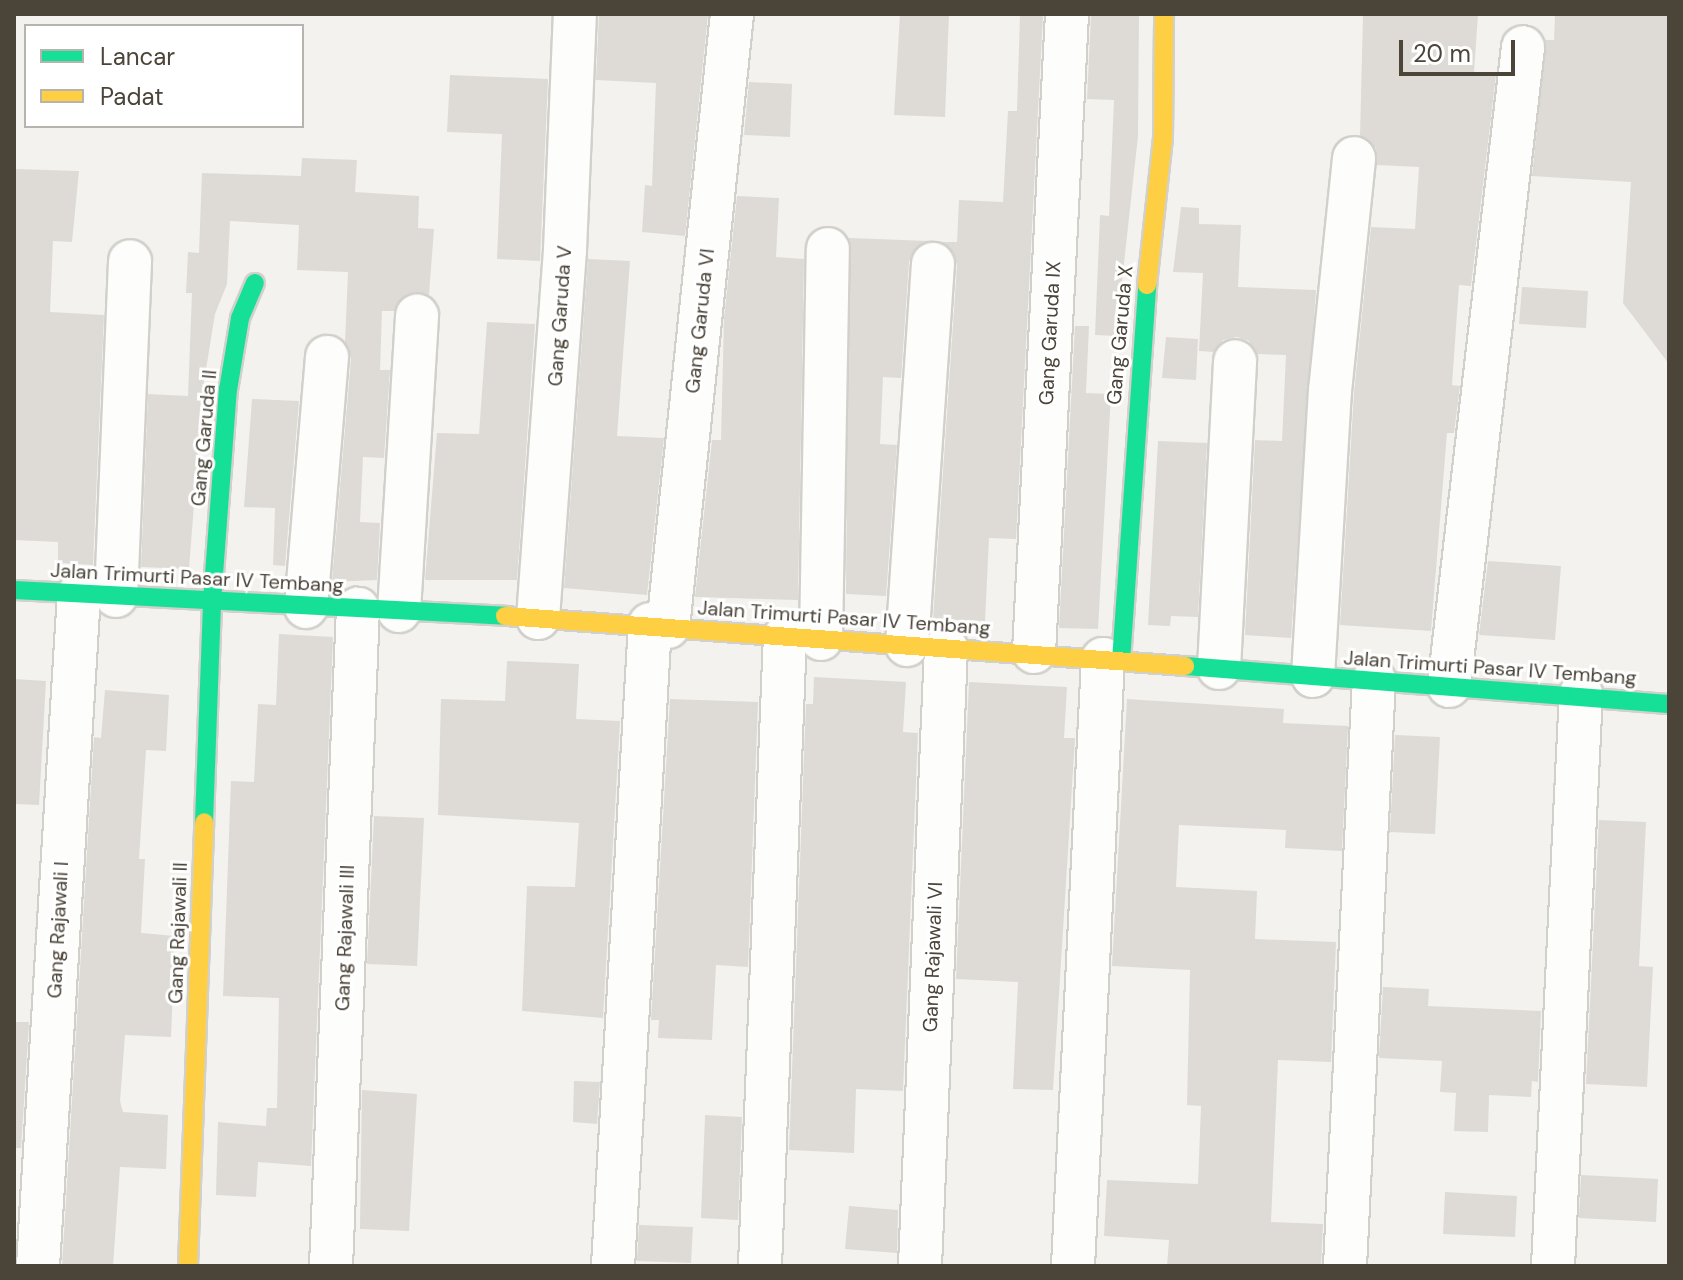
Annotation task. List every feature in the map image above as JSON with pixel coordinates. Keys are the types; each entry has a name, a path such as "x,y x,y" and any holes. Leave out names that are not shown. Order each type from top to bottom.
{"street":[{"name":"Gang Garuda V","path":"538,618 565,250 575,14"},
{"name":"Gang Garuda VI","path":"613,1266 659,626 732,14"},
{"name":"Gang Garuda IX","path":"1034,652 1067,14"},
{"name":"Gang Garuda X","path":"1112,660 1137,376 1163,137 1164,14"},
{"path":"1449,686 1523,47"},
{"path":"1313,676 1330,391 1354,158"},
{"path":"760,1266 828,249"},
{"name":"Gang Rajawali I","path":"38,1266 97,595 130,261"},
{"name":"Gang Rajawali VI","path":"920,1266 933,264"},
{"name":"Gang Garuda II","path":"212,601 228,390 240,318 255,283"},
{"name":"Gang Rajawali III","path":"331,1266 378,610 417,316"},
{"path":"306,607 327,357"},
{"path":"1219,668 1235,361"},
{"name":"Jalan Trimurti Pasar IV Tembang","path":"14,590 659,626 1581,694 1669,704"},
{"name":"Gang Rajawali II","path":"188,1266 212,601"},
{"path":"1073,1266 1112,660"},
{"path":"1345,1266 1374,680"},
{"path":"1553,1266 1581,694"}],"building":[{"path":"599,14 708,14 685,236 642,232 645,185 652,186 656,83 596,80"},
{"path":"900,14 949,14 945,117 894,115"},
{"path":"1020,14 1043,14 1016,539 989,538 985,621 933,619 957,266 954,253 939,242 957,242 959,200 1003,202 1008,111 1017,111"},
{"path":"1091,14 1139,14 1138,136 1116,336 1095,335 1100,215 1109,216 1114,100 1087,99"},
{"path":"1363,14 1478,14 1474,73 1496,75 1471,286 1459,285 1452,385 1460,386 1454,433 1447,433 1431,631 1340,625 1354,393 1371,227 1415,229 1419,167 1377,165 1376,148 1360,136"},
{"path":"1555,14 1669,14 1669,364 1623,303 1631,182 1532,176 1546,40 1554,40"},
{"path":"450,75 548,79 540,261 497,259 502,134 447,132"},
{"path":"749,82 792,84 790,137 744,135"},
{"path":"302,158 357,160 355,192 419,196 418,228 434,229 429,295 407,294 394,311 382,311 380,370 390,370 384,458 363,457 360,522 380,523 377,580 332,582 351,359 345,342 348,272 297,270 299,225 230,221 227,284 215,314 203,388 189,569 141,567 148,394 188,396 192,293 186,293 188,252 199,253 202,173 301,176"},
{"path":"14,169 79,171 72,242 53,241 50,312 104,315 93,565 58,563 58,542 14,540"},
{"path":"737,196 779,198 776,257 804,259 798,600 695,597 712,440 721,440 724,319"},
{"path":"1181,207 1199,208 1199,224 1241,225 1238,287 1316,290 1291,638 1245,635 1255,440 1282,441 1286,355 1257,354 1249,341 1237,337 1223,340 1214,352 1199,351 1203,273 1173,272"},
{"path":"849,238 929,241 914,250 909,262 901,378 883,377 880,444 897,445 886,596 846,594"},
{"path":"588,259 630,261 617,436 664,438 647,595 564,588"},
{"path":"1522,287 1588,291 1586,328 1519,324"},
{"path":"487,322 535,324 517,580 425,580 437,433 479,434"},
{"path":"1075,326 1089,326 1086,393 1111,394 1098,629 1059,628"},
{"path":"1166,337 1198,339 1196,380 1162,378"},
{"path":"252,399 299,401 285,566 273,565 275,508 244,507"},
{"path":"1158,441 1207,443 1198,617 1171,616 1170,626 1148,625"},
{"path":"1488,561 1561,566 1555,640 1479,635"},
{"path":"279,634 333,637 311,1166 258,1162 256,1197 216,1195 218,1122 266,1126 267,1108 277,1108 279,998 223,996 231,781 254,782 258,704 276,705"},
{"path":"507,661 579,664 576,719 620,721 603,1018 522,1011 527,886 575,887 579,823 438,815 441,699 505,701"},
{"path":"814,677 906,682 903,732 918,733 903,1091 856,1089 854,1153 789,1150 806,704 813,704"},
{"path":"14,679 46,681 39,805 14,804"},
{"path":"969,682 1067,687 1064,738 1075,738 1053,1090 1013,1089 1018,982 956,979"},
{"path":"105,690 169,695 166,751 146,750 139,859 145,859 141,933 175,936 171,1037 125,1035 120,1101 123,1112 168,1115 166,1169 120,1167 113,1266 62,1266 94,737 101,738"},
{"path":"670,699 758,702 748,967 716,965 712,1040 658,1038 659,1020 651,1020"},
{"path":"1127,699 1284,709 1283,723 1348,726 1342,851 1285,848 1286,830 1179,825 1176,887 1257,891 1255,939 1336,942 1331,1062 1278,1060 1271,1222 1323,1224 1321,1266 1167,1266 1169,1240 1104,1236 1107,1180 1198,1184 1201,1106 1187,1105 1190,970 1112,966"},
{"path":"1395,735 1440,737 1435,834 1390,832"},
{"path":"374,816 424,818 417,966 367,964"},
{"path":"1599,820 1646,822 1639,966 1653,967 1647,1087 1586,1084"},
{"path":"1383,987 1429,989 1428,1006 1541,1011 1538,1082 1532,1081 1531,1097 1489,1095 1488,1132 1454,1131 1456,1093 1440,1092 1442,1061 1379,1058"},
{"path":"14,1022 29,1022 21,1148 14,1148"},
{"path":"574,1081 600,1082 597,1124 573,1122"},
{"path":"362,1090 417,1094 409,1231 360,1229"},
{"path":"705,1115 742,1117 738,1220 701,1218"},
{"path":"1581,1175 1658,1179 1656,1222 1579,1218"},
{"path":"1445,1192 1517,1196 1515,1237 1443,1234"},
{"path":"849,1206 898,1210 897,1253 845,1249"},
{"path":"639,1225 693,1227 691,1263 637,1261"}],"traffic: fast":[{"path":"204,822 212,601 228,390 240,318 255,283"},
{"path":"1121,661 1147,285"},
{"path":"14,590 505,616"},
{"path":"1185,666 1669,704"}],"traffic: slow":[{"path":"1147,285 1163,137 1164,14"},
{"path":"505,616 1185,666"},
{"path":"188,1266 204,822"}]}
